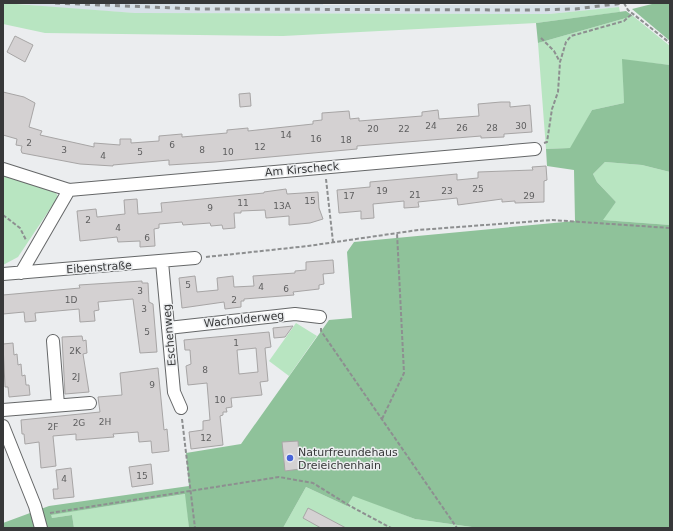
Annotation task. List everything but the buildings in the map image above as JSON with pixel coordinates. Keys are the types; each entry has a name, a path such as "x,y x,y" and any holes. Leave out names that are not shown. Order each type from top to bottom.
{"street":[{"name":"Am Kirscheck","path":"3,169 69,190 535,149"},
{"path":"21,272 69,190"},
{"name":"Eibenstraße","path":"3,274 162,262 194,258"},
{"name":"Eschenweg","path":"162,262 174,392 181,408"},
{"name":"Wacholderweg","path":"168,328 295,314 320,317"},
{"path":"53,341 58,405"},
{"path":"3,410 90,402"},
{"path":"3,426 6,440 41,528"}],"path":[{"path":"624,3 633,13 670,43"},
{"path":"535,149 547,142 552,109 558,92 560,62 566,42 571,36 624,21 633,13"},
{"path":"541,38 554,51 560,62"},
{"path":"324,168 333,242"},
{"path":"3,215 20,228 33,252"},
{"path":"194,258 397,233 552,220 670,228"},
{"path":"381,419 404,373 397,233"},
{"path":"320,317 321,331 457,528"},
{"path":"181,408 195,528"},
{"path":"37,516 190,490 279,477 312,483 391,528"}],"shaded area":[{"path":"15,3 569,5 617,3 619,7 549,14 135,13 55,8"}],"green space":[{"path":"3,3 135,13 549,14 619,7 620,12 536,23 283,36 45,33 3,24"},
{"path":"656,3 670,3 670,41 632,9"},
{"path":"626,11 633,16 538,43 536,23"},
{"path":"633,16 670,46 670,65 623,60 624,103 592,110 571,148 546,149 538,43"},
{"path":"622,59 670,65 670,172 642,165 605,162 593,174 597,182 616,202 603,220 670,225 670,528 479,528 415,519 353,496 347,506 306,487 283,528 189,528 185,494 51,515 52,518 72,515 74,528 3,528 3,523 49,506 189,486 186,453 241,444 329,320 352,318 347,252 354,242 575,221 574,170 547,166 546,149 570,148 592,110 624,103"},
{"path":"605,162 642,165 670,172 670,225 602,220 616,202 597,182 593,174"},
{"path":"3,174 56,193 58,197 18,257 3,265"},
{"path":"296,323 317,336 289,376 269,361"},
{"path":"306,487 347,506 353,495 415,519 479,528 283,528"},
{"path":"186,494 189,528 74,528 72,515 52,518 50,515"}],"railway":[{"path":"55,3 198,9 528,10 575,9 624,3"}],"place":[{"name":"Naturfreundehaus Dreieichenhain","path":"290,458"}]}
